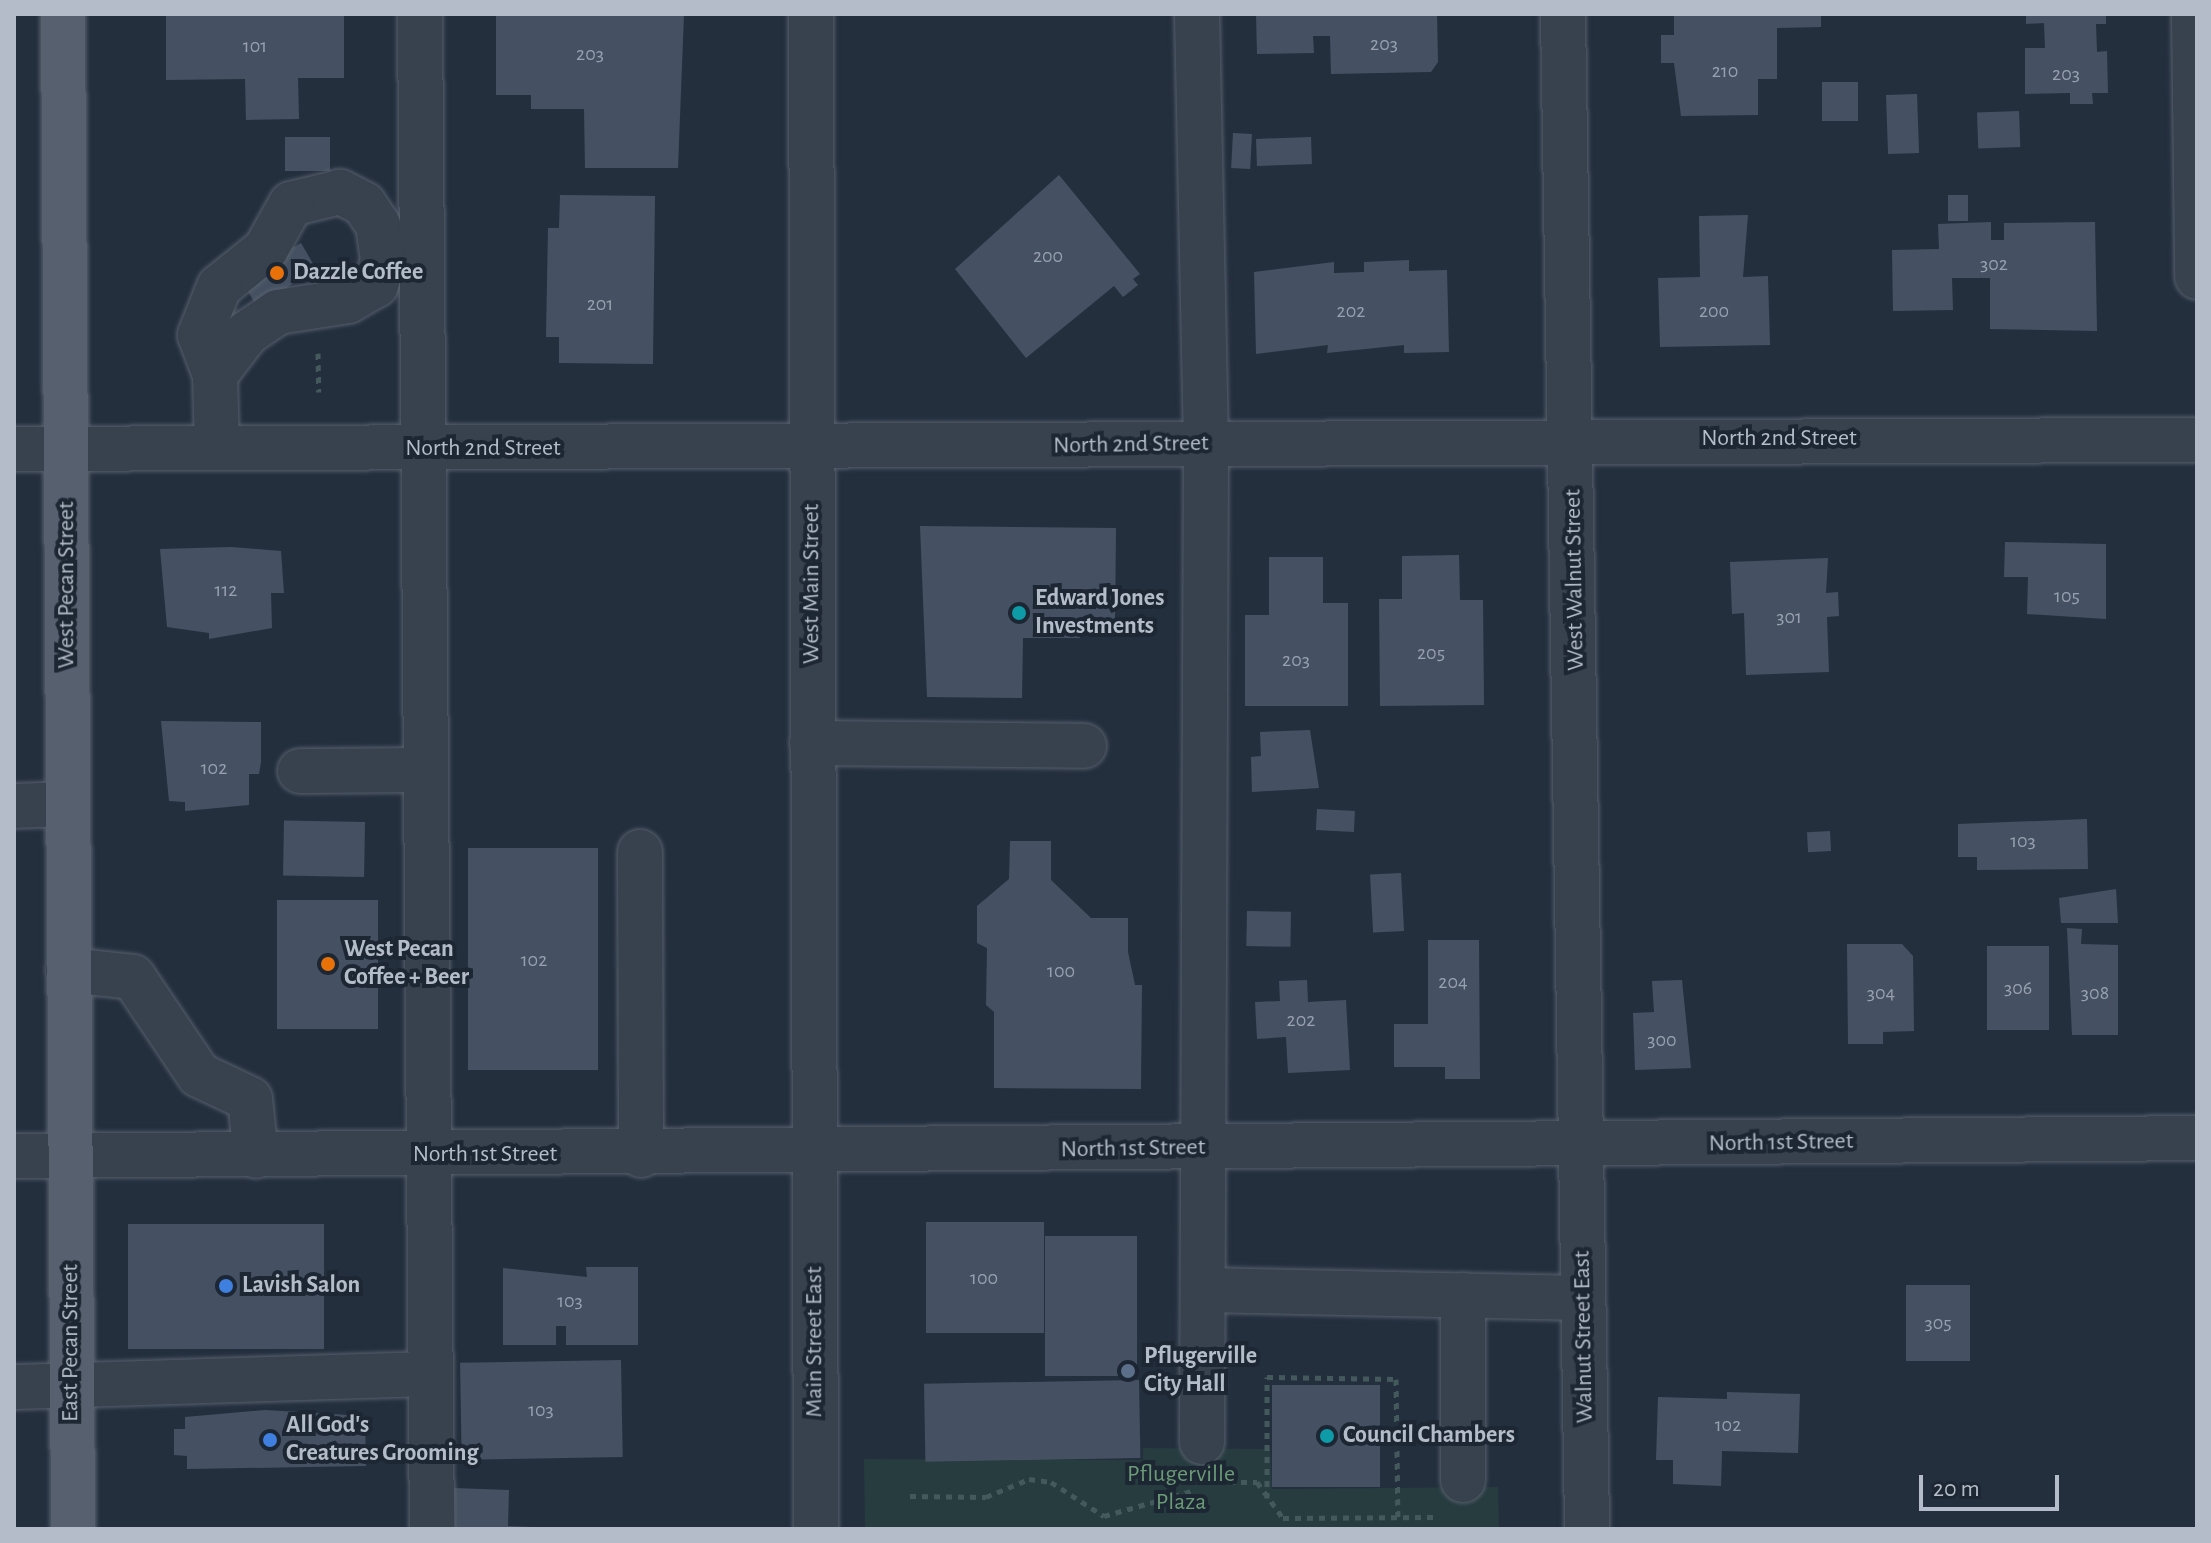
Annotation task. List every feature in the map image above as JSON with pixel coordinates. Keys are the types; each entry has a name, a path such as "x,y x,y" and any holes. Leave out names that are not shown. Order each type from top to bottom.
{"main road":[{"name":"West Pecan Street","path":"63,14 70,1156"},
{"name":"East Pecan Street","path":"70,1156 73,1529"}],"street":[{"path":"420,14 432,1529"},
{"name":"West Main Street","path":"811,14 813,1154"},
{"path":"1197,14 1206,444 1206,1148 1202,1442"},
{"name":"West Walnut Street","path":"1563,14 1574,439 1580,1146"},
{"path":"2194,14 2197,277"},
{"path":"215,375 247,333 278,312 348,301 376,285 383,260 378,225 364,204 340,192 291,204 266,249 219,287 200,335 215,375 217,448"},
{"name":"North 2nd Street","path":"14,449 811,448 1574,439 2197,440"},
{"path":"812,743 1084,746"},
{"path":"300,771 426,770"},
{"path":"14,806 68,804"},
{"path":"640,852 641,1155"},
{"path":"68,970 133,977 199,1075 250,1099 256,1156"},
{"name":"North 1st Street","path":"14,1156 813,1154 2197,1138"},
{"name":"Walnut Street East","path":"1580,1146 1587,1529"},
{"name":"Main Street East","path":"813,1154 816,1529"},
{"path":"1203,1290 1583,1298"},
{"path":"1453,1498 1463,1295"},
{"path":"14,1387 72,1381 430,1374"}],"path":[{"path":"1266,1499 1267,1377 1396,1379 1398,1517"},
{"path":"910,1496 986,1497 1029,1479 1051,1482 1104,1516 1199,1489"},
{"path":"1214,1485 1257,1482 1266,1499 1283,1518 1398,1517 1453,1498"}],"green space":[{"name":"Pflugerville Plaza","path":"1143,1448 1270,1449 1272,1489 1498,1487 1499,1529 865,1529 864,1459 1143,1460"}],"building":[{"path":"166,14 344,14 344,78 298,78 299,119 246,120 245,79 166,80"},
{"path":"496,14 684,14 678,168 585,168 584,109 531,109 531,95 496,95"},
{"path":"1256,14 1437,14 1438,62 1431,72 1331,74 1330,36 1313,36 1314,53 1257,54"},
{"path":"1674,14 1821,14 1821,27 1777,28 1777,79 1758,79 1758,115 1681,116 1674,63 1661,63 1661,35 1674,35"},
{"path":"2026,14 2106,14 2106,24 2096,24 2097,52 2107,51 2108,93 2092,93 2093,104 2070,104 2070,93 2025,94 2025,48 2045,48 2044,23 2026,24"},
{"path":"1822,82 1858,82 1858,121 1822,121"},
{"path":"1917,94 1919,153 1888,154 1886,95"},
{"path":"2019,111 2020,147 1978,148 1977,112"},
{"path":"1233,133 1252,134 1250,169 1231,168"},
{"path":"285,137 330,137 330,171 285,171"},
{"path":"1311,137 1312,164 1257,166 1256,139"},
{"path":"1059,175 1140,274 1133,279 1138,285 1123,297 1114,286 1026,358 955,269"},
{"path":"560,195 655,196 653,364 559,363 559,337 546,337 548,228 559,228"},
{"path":"1948,195 1968,195 1968,221 1948,221"},
{"path":"1748,215 1743,277 1768,276 1770,345 1660,347 1658,278 1700,277 1699,216"},
{"path":"1991,222 1991,240 2004,240 2004,223 2095,222 2097,331 1990,329 1990,278 1952,278 1953,310 1893,311 1892,250 1939,249 1938,224"},
{"name":"Dazzle Coffee","path":"301,243 315,267 258,309 240,277"},
{"path":"1409,260 1409,271 1447,270 1449,352 1404,353 1404,345 1327,353 1328,345 1256,354 1254,272 1334,262 1334,273 1364,272 1364,262"},
{"name":"Edward Jones Investments","path":"920,526 1116,528 1115,624 1081,623 1080,638 1023,638 1022,698 927,697"},
{"path":"2005,542 2106,544 2106,619 2027,614 2028,577 2004,577"},
{"path":"231,547 281,551 284,593 271,593 272,628 209,639 209,633 167,627 160,549"},
{"path":"1459,555 1460,600 1483,600 1484,705 1380,706 1379,599 1402,599 1402,556"},
{"path":"1269,557 1323,557 1323,603 1348,603 1348,706 1245,706 1245,615 1269,615"},
{"path":"1828,558 1826,593 1838,592 1839,616 1827,617 1829,672 1746,675 1744,613 1732,614 1730,562"},
{"path":"161,721 261,722 261,762 259,774 249,774 249,805 185,811 185,802 169,801"},
{"path":"1310,730 1319,788 1252,792 1251,757 1261,756 1260,732"},
{"path":"1317,809 1355,811 1354,832 1316,830"},
{"path":"2087,819 2088,869 1977,870 1977,857 1958,857 1958,824"},
{"path":"284,821 365,822 364,877 283,876"},
{"path":"1830,831 1831,851 1808,852 1807,832"},
{"path":"1010,841 1051,841 1051,880 1091,918 1128,918 1128,952 1135,985 1142,985 1141,1089 994,1088 994,1012 986,1005 987,948 977,943 977,906 1009,879"},
{"path":"468,848 598,848 598,1070 468,1070"},
{"path":"1401,873 1404,931 1373,933 1370,875"},
{"path":"2116,889 2118,923 2061,923 2059,898"},
{"name":"West Pecan Coffee + Beer","path":"277,900 378,900 378,1029 277,1029"},
{"path":"1247,911 1291,912 1290,947 1246,946"},
{"path":"2067,928 2082,929 2081,944 2118,945 2118,1035 2072,1035"},
{"path":"1428,940 1479,940 1480,1079 1445,1079 1445,1067 1394,1067 1394,1024 1428,1024"},
{"path":"1847,944 1902,944 1913,956 1914,1031 1883,1032 1883,1044 1848,1044"},
{"path":"1987,946 2049,946 2049,1030 1987,1030"},
{"path":"1307,980 1308,1002 1346,1000 1350,1070 1288,1073 1286,1037 1257,1039 1255,1002 1280,1001 1279,981"},
{"path":"1682,980 1691,1068 1635,1070 1633,1013 1654,1012 1652,981"},
{"path":"926,1222 1044,1222 1044,1333 926,1333"},
{"name":"Lavish Salon","path":"128,1224 324,1224 324,1349 128,1349"},
{"path":"1045,1236 1137,1236 1137,1376 1045,1376"},
{"path":"586,1267 638,1267 638,1345 566,1345 566,1326 556,1326 556,1345 503,1345 503,1268 587,1277"},
{"path":"1906,1285 1970,1285 1970,1361 1906,1361"},
{"path":"621,1360 623,1457 462,1460 460,1363"},
{"path":"1139,1380 1140,1458 925,1462 924,1384"},
{"name":"Council Chambers","path":"1272,1385 1380,1385 1380,1487 1272,1487"},
{"path":"1727,1392 1800,1394 1798,1453 1722,1451 1721,1486 1673,1484 1673,1460 1656,1460 1658,1397 1727,1399"},
{"name":"All God's Creatures Grooming","path":"265,1410 365,1416 366,1466 187,1469 187,1456 174,1455 174,1429 185,1429 185,1417"},
{"path":"454,1488 509,1490 508,1526 579,1529 455,1529"}],"place":[{"name":"Dazzle Coffee","path":"277,273"},
{"name":"Edward Jones Investments","path":"1019,613"},
{"name":"West Pecan Coffee + Beer","path":"328,964"},
{"name":"Lavish Salon","path":"226,1286"},
{"name":"Pflugerville City Hall","path":"1128,1371"},
{"name":"Council Chambers","path":"1327,1436"},
{"name":"All God's Creatures Grooming","path":"270,1440"}]}
